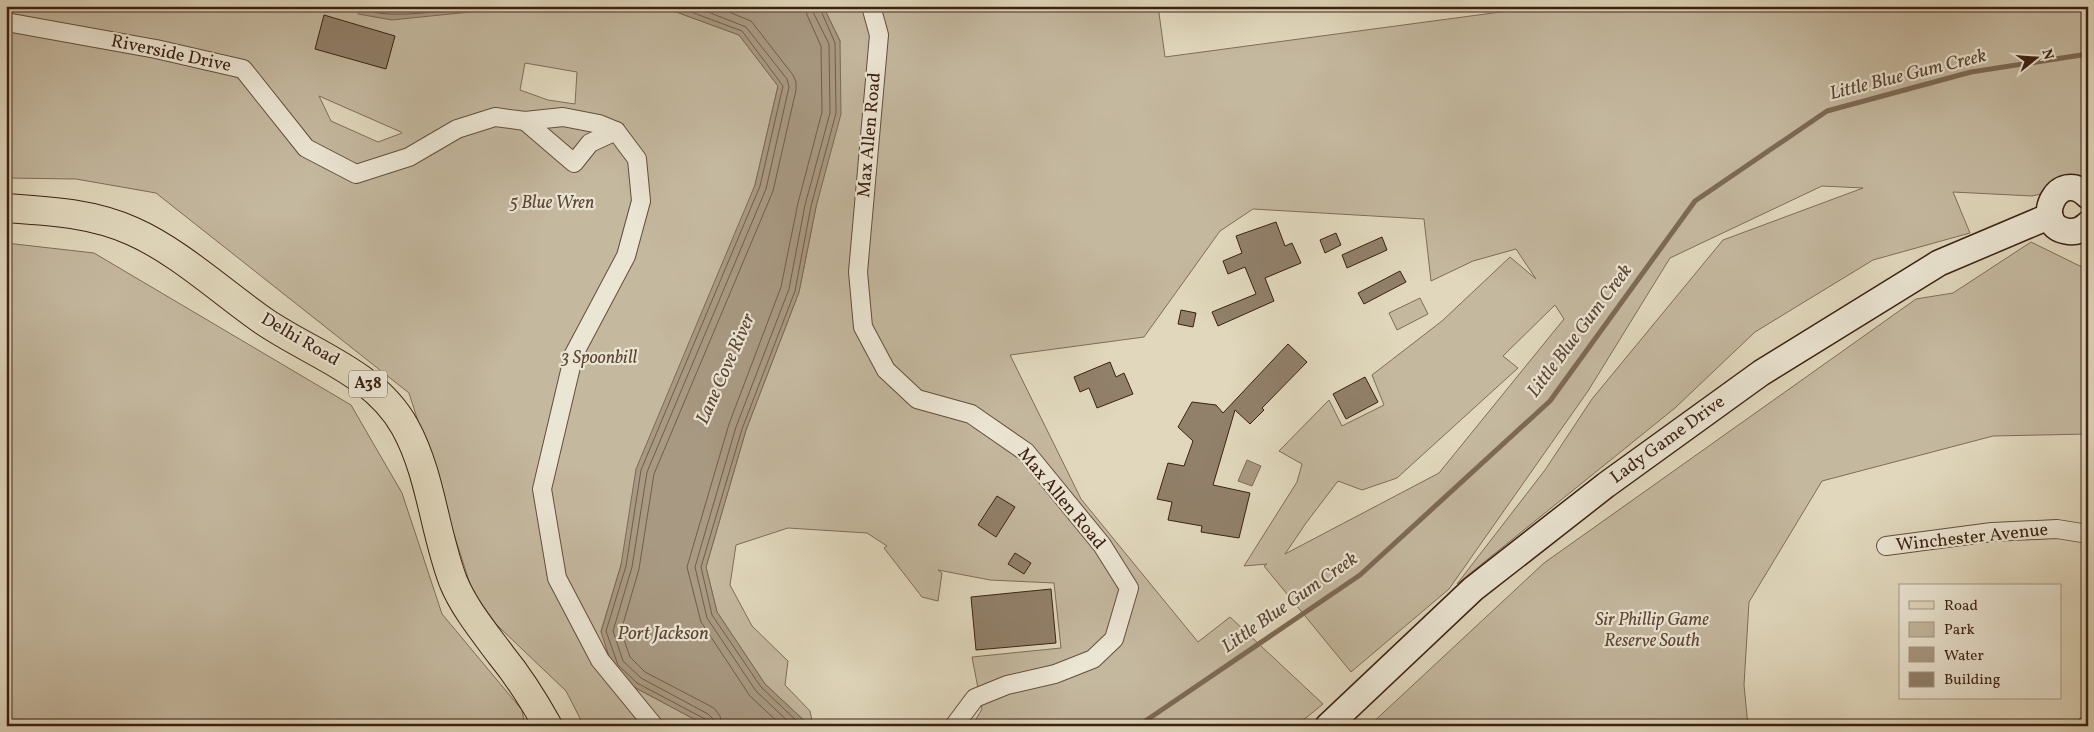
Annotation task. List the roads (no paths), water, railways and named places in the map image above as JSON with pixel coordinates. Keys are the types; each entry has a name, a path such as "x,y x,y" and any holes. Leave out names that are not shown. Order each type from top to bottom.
{"main road":[{"path":"2088,196 2081,190 2074,188 2060,191 2050,202 2050,216 2057,227 2069,232 2081,229 2088,224"},
{"name":"Delhi Road","path":"6,208 82,214 132,230 157,243 266,322 348,369 374,389 405,427 416,452 454,581 487,638 538,707 548,726"},
{"name":"Lady Game Drive","path":"1328,726 1473,589 1606,485 1761,372 1940,263 2050,216"},
{"name":"Delhi Road","path":"502,656 547,698 564,726"}],"street":[{"name":"Max Allen Road","path":"871,6 879,35 858,272 863,327 886,370 917,399 971,414 1026,452 1102,546 1129,588 1114,639 1093,659 1055,674 1007,685 976,698 954,726"},
{"name":"Riverside Drive","path":"6,22 156,49 243,69 306,148 356,174 409,157 457,129 495,117 525,121 563,116 599,124 616,131"},
{"path":"525,121 574,163 590,143 616,131 637,159 641,201 626,256 574,354 542,489 557,578 600,660 654,726"},
{"name":"Winchester Avenue","path":"1886,546 1992,532 2057,529 2088,534"}],"water":[{"path":"346,6 528,6 392,20 358,14 358,11"},
{"name":"Port Jackson","path":"660,6 823,6 840,41 841,114 816,207 799,292 746,430 706,567 717,612 765,684 810,726 707,726 634,687 613,668 601,632 621,565 636,469 755,185 778,86 739,35"},
{"path":"1247,460 1261,466 1252,486 1238,481"}],"waterway":[{"name":"Little Blue Gum Creek","path":"1138,726 1360,575 1550,401 1695,201 1827,111 1971,72 2088,54"}],"park label":[{"name":"5 Blue Wren","path":"552,203"},
{"name":"3 Spoonbill","path":"599,358"},
{"name":"Sir Phillip Game Reserve South","path":"1652,630"}],"water label":[{"name":"Lane Cove River","path":"726,369"}]}
